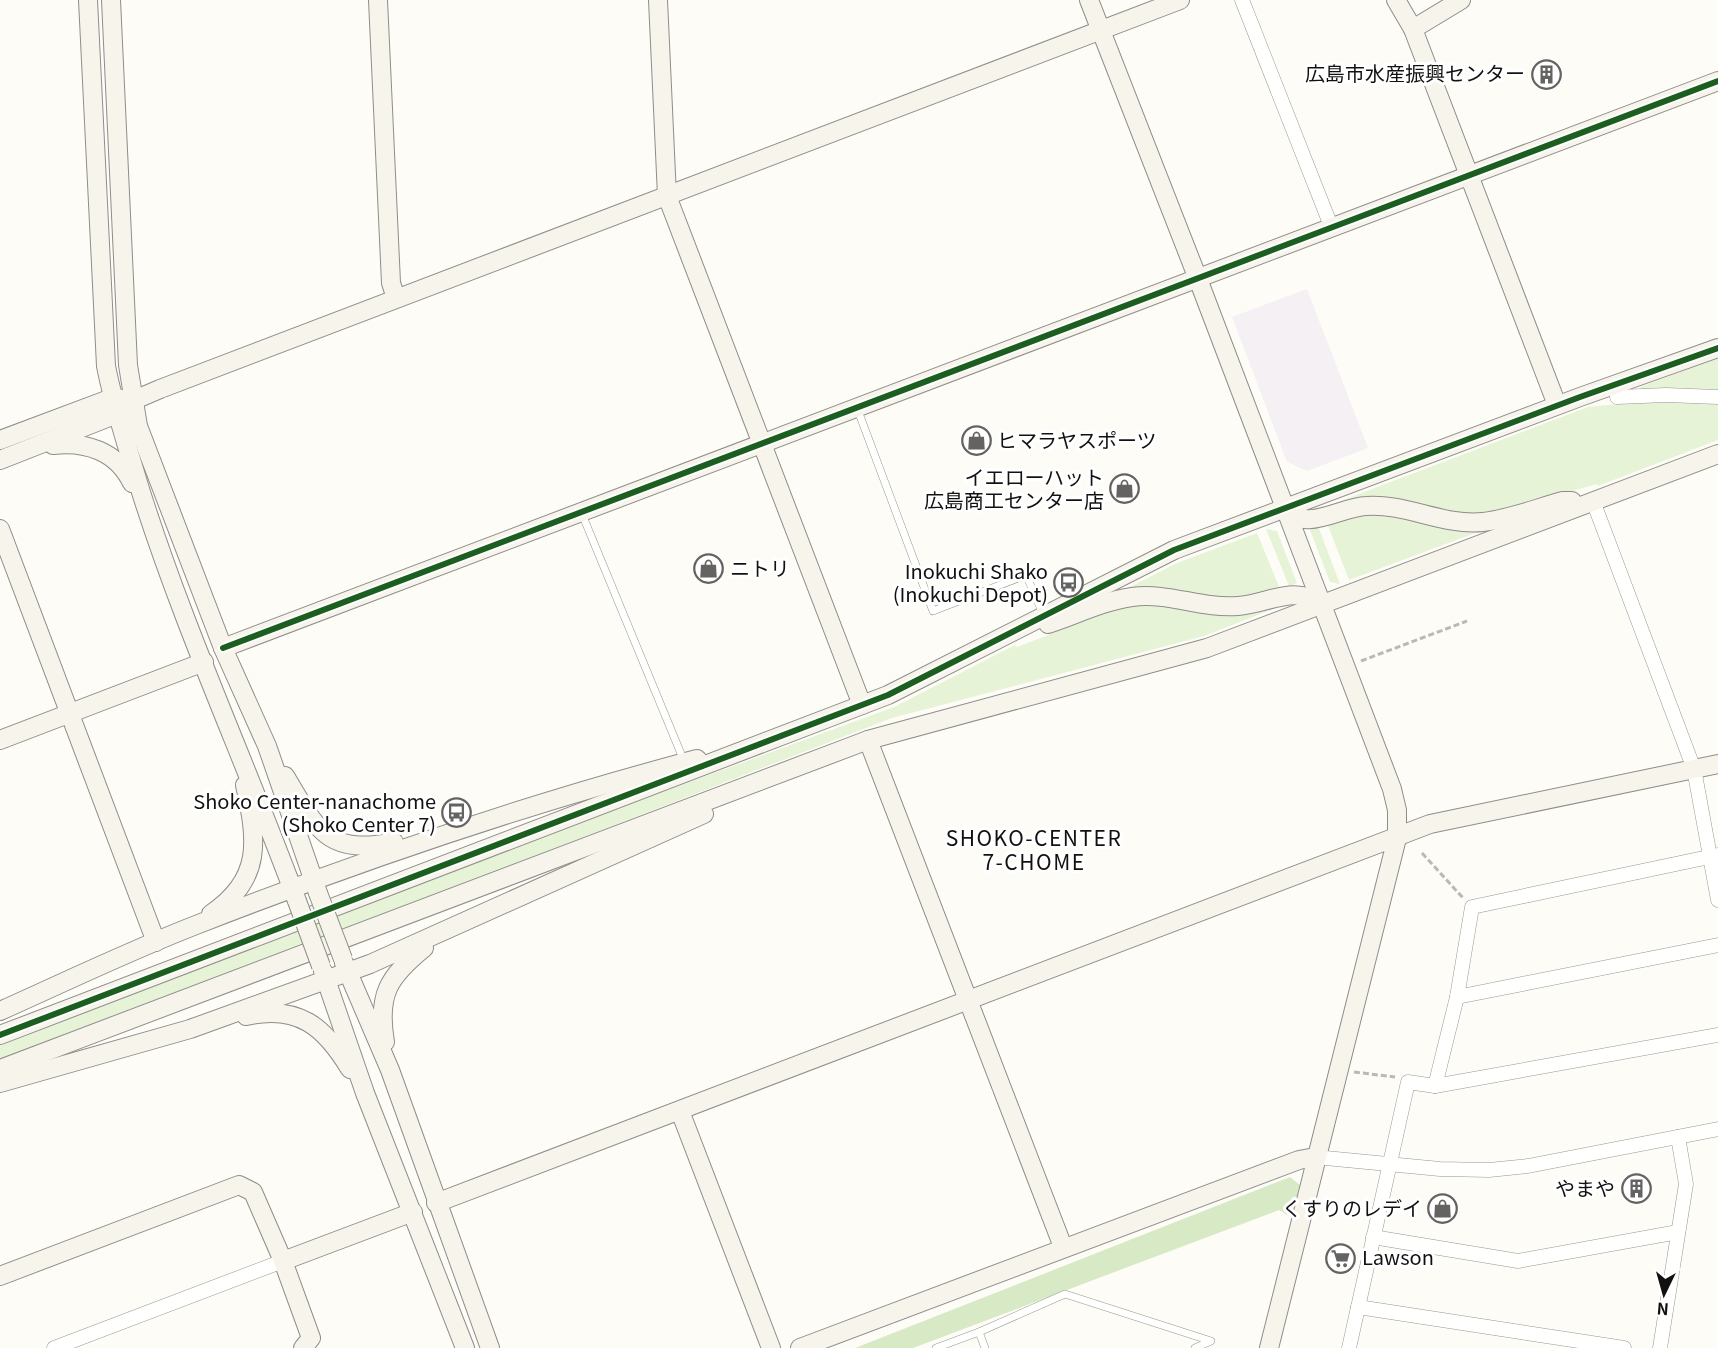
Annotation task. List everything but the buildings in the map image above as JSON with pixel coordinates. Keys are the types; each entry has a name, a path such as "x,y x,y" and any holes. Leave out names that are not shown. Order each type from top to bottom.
{"street":[{"path":"88,0 106,366 114,406 161,554"},
{"path":"111,0 128,365 132,401 138,426 223,648 267,746 345,966 390,1070 490,1348"},
{"path":"378,0 391,284 396,298"},
{"path":"658,0 667,196 862,705"},
{"path":"1089,0 1286,508 1392,789 1397,810 1397,838 1269,1348"},
{"path":"0,440 132,401 396,298 1180,0"},
{"path":"1242,0 1331,226"},
{"path":"1396,0 1413,29 1557,405"},
{"path":"1413,29 1461,0"},
{"path":"223,648 1718,81"},
{"path":"96,158 118,157"},
{"path":"0,1035 862,705 981,648 1174,550 1557,405 1718,348"},
{"path":"1617,397 1666,395 1718,397"},
{"path":"7,458 114,406"},
{"path":"7,458 46,446 73,443 91,446 115,460 126,471 262,805 365,1093 465,1348"},
{"path":"0,1069 868,740 1207,648 1718,454"},
{"path":"1286,508 1296,518 1305,520 1346,508 1375,505 1400,508 1441,519 1471,522 1494,520 1563,501 1593,501"},
{"path":"1593,501 1694,769 1714,856 1718,900"},
{"path":"0,529 156,942"},
{"path":"981,648 1130,597 1166,596 1223,607 1253,605 1297,593 1322,604"},
{"path":"0,740 204,663"},
{"path":"0,1011 194,926 295,896 446,832 592,787 791,734"},
{"path":"868,740 1063,1247"},
{"path":"267,746 314,823 334,841 369,847 446,832"},
{"path":"194,926 221,907 246,879 251,869 254,852 253,825 237,748"},
{"path":"190,1029 345,966 442,934 814,762"},
{"path":"436,1203 1430,824 1718,764"},
{"path":"1435,1086 1457,997 1472,907 1714,856"},
{"path":"390,1070 380,1016 387,987 398,969 442,934"},
{"path":"1457,997 1718,945"},
{"path":"0,1083 190,1029 254,1014 304,1018 320,1028 339,1051 365,1093"},
{"path":"1349,1348 1388,1162 1408,1082 1435,1086 1718,1035"},
{"path":"680,1111 771,1348"},
{"path":"800,1348 1299,1160 1316,1157 1388,1162 1440,1169 1489,1170 1528,1166 1718,1129"},
{"path":"1660,1348 1686,1184 1678,1137"},
{"path":"0,1276 239,1185 253,1192 283,1261 311,1338 303,1348"},
{"path":"54,1348 413,1212"},
{"path":"1373,1237 1518,1261 1678,1232"},
{"path":"1358,1307 1624,1348"}],"lane":[{"path":"857,408 933,611 1026,575 1044,616"},
{"path":"582,511 685,762"},
{"path":"936,1348 979,1332 1065,1294 1211,1341 1195,1348"},
{"path":"979,1332 985,1348"}],"path":[{"path":"1359,662 1467,621"},
{"path":"1422,853 1472,907"},
{"path":"1352,1071 1400,1078 1408,1082"}],"shaded area":[{"path":"1307,289 1368,448 1307,471 1287,462 1232,317"}],"green space":[{"path":"1718,358 1718,392 1642,390 1640,387"},
{"path":"1646,401 1718,404 1718,440 1598,486 1597,484 1517,508 1485,514 1453,514 1366,502 1330,505 1588,407"},
{"path":"1384,513 1476,529 1478,532 1349,580 1327,523 1348,516"},
{"path":"1318,526 1340,584 1330,582 1310,530"},
{"path":"1266,529 1277,531 1297,583 1289,586"},
{"path":"1257,533 1280,589 1227,599 1128,588 1177,563"},
{"path":"1150,603 1249,613 1273,609 1204,636 892,718 412,903 0,1058 0,1043 627,805 894,707 1015,645 1017,647 1119,608"},
{"path":"1290,1177 1300,1185 1291,1217 1279,1210 913,1348 855,1348"}],"cycle path":[{"path":"223,648 1718,81"},
{"path":"0,1035 888,695 1174,550 1580,397 1718,348"}],"place":[{"name":"広島市水産振興センター","path":"1546,74"},
{"name":"ヒマラヤスポーツ","path":"976,441"},
{"name":"イエローハット 広島商工センター店","path":"1125,489"},
{"name":"ニトリ","path":"709,569"},
{"name":"Inokuchi Shako (Inokuchi Depot)","path":"1069,583"},
{"name":"Shoko Center-nanachome (Shoko Center 7)","path":"457,813"},
{"name":"やまや","path":"1636,1189"},
{"name":"くすりのレデイ","path":"1443,1209"},
{"name":"Lawson","path":"1341,1258"}],"district":[{"name":"SHOKO-CENTER 7-CHOME","path":"1034,851"}]}
